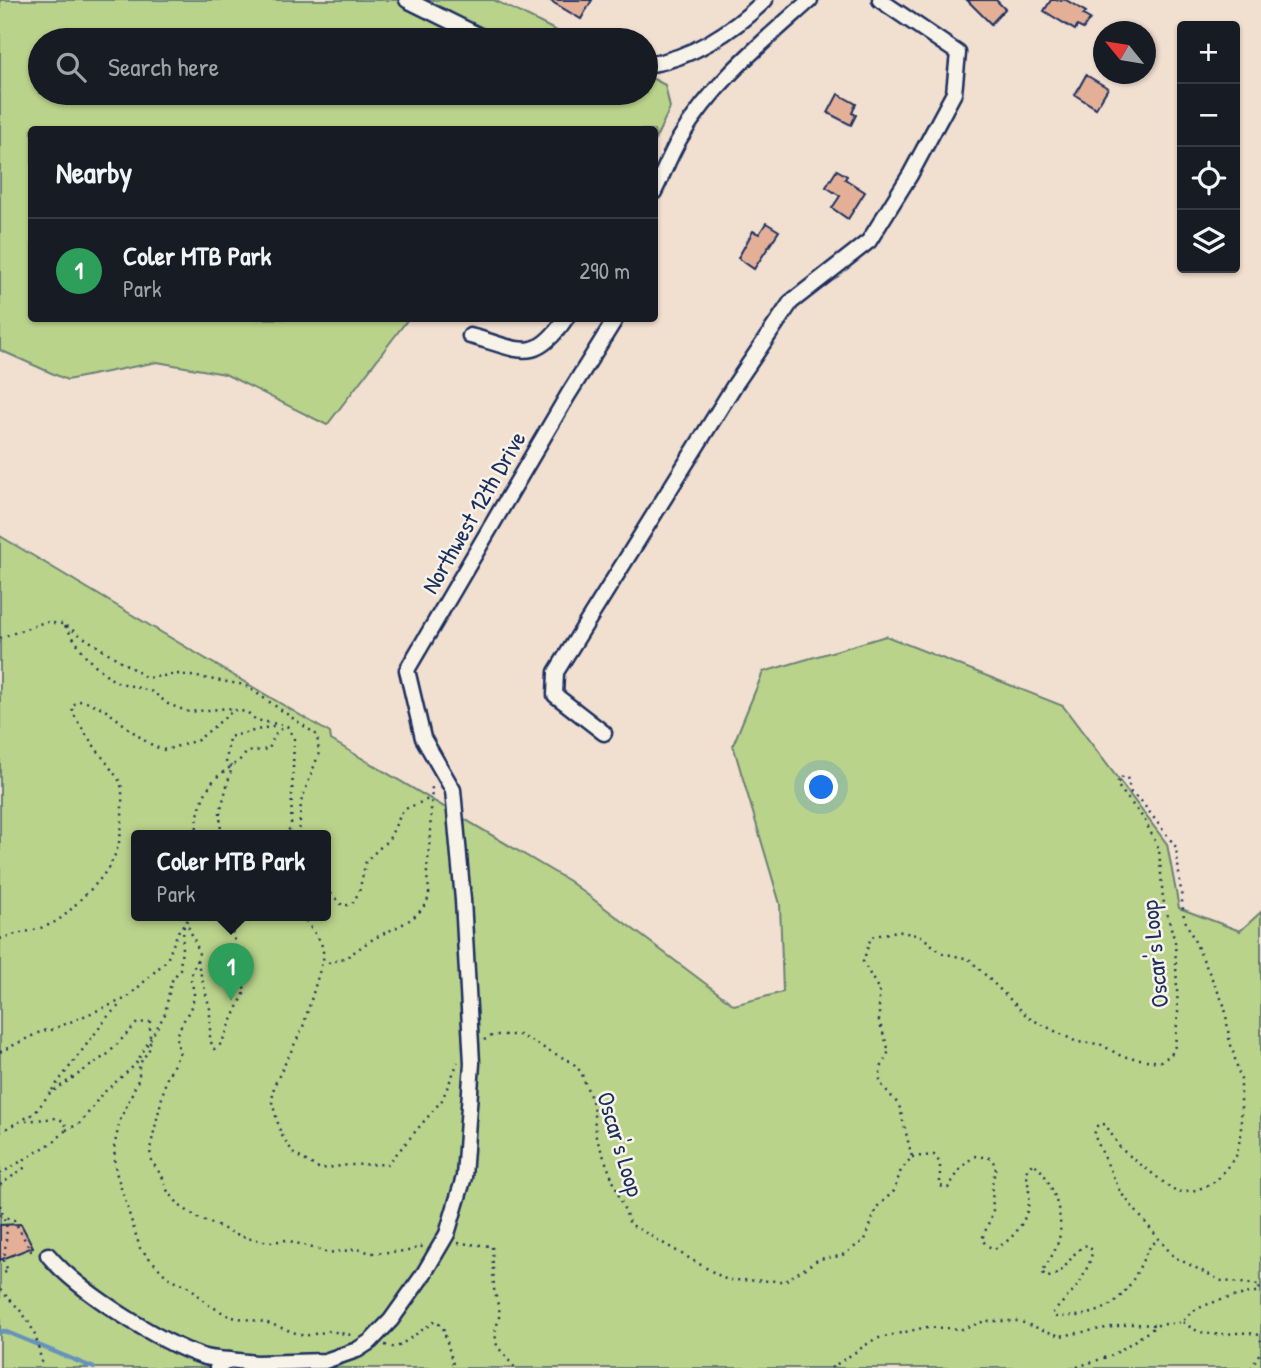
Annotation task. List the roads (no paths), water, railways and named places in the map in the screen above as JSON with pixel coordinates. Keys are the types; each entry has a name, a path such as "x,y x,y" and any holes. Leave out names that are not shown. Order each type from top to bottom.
{"street":[{"path":"407,0 464,28"},
{"path":"658,62 680,56 716,38 765,0"},
{"path":"658,183 678,140 696,113 739,65 810,0"},
{"path":"604,733 555,695 556,672 734,386 791,302 869,241 910,175 954,93 958,53 880,0"},
{"path":"470,336 531,351 541,348 563,322"},
{"name":"Northwest 12th Drive","path":"223,1364 325,1361 357,1350 371,1341 391,1320 423,1275 447,1234 464,1177 472,1088 463,900 453,790 423,738 407,670 614,322"},
{"path":"48,1255 58,1268 129,1317 223,1364"}],"waterway":[{"path":"0,1332 4,1331 94,1368"}],"place":[{"name":"Coler MTB Park","path":"231,1001"}]}
